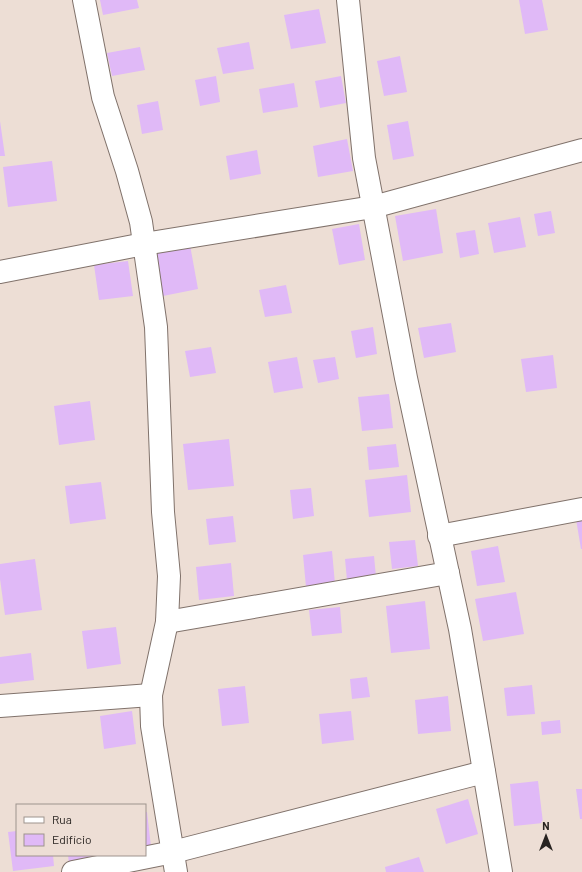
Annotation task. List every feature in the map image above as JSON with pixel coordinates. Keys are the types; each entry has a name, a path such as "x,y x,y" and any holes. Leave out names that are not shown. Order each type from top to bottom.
{"street":[{"path":"84,0 102,97 127,171 141,222 156,328 162,512 169,576 167,622 151,695 152,726 174,862"},
{"path":"348,0 364,158 406,378 460,629 501,872"},
{"path":"0,272 144,244 373,207 582,150"},
{"path":"439,536 582,509"},
{"path":"167,622 448,573"},
{"path":"0,706 151,695"},
{"path":"73,872 174,862 484,772"}],"building":[{"path":"100,0 137,0 139,8 103,15"},
{"path":"519,0 542,0 548,30 525,34"},
{"path":"319,9 326,43 291,49 284,15"},
{"path":"249,42 254,69 223,74 217,48"},
{"path":"140,47 145,70 112,76 107,53"},
{"path":"400,56 407,92 384,96 377,61"},
{"path":"216,76 220,102 200,106 195,80"},
{"path":"341,76 346,103 320,108 315,81"},
{"path":"294,83 298,107 263,113 259,89"},
{"path":"158,101 163,130 142,134 137,105"},
{"path":"0,121 5,156 0,156"},
{"path":"408,121 414,156 393,160 387,125"},
{"path":"347,139 353,171 318,177 313,146"},
{"path":"257,150 261,174 230,180 226,156"},
{"path":"52,161 57,201 8,207 3,167"},
{"path":"436,209 443,253 403,261 395,216"},
{"path":"551,211 555,233 538,236 534,214"},
{"path":"520,217 526,247 494,253 488,223"},
{"path":"359,224 365,260 339,265 332,229"},
{"path":"475,230 479,254 460,258 456,233"},
{"path":"190,245 198,289 163,296 155,252"},
{"path":"128,261 133,296 99,300 94,265"},
{"path":"286,285 292,313 265,317 259,290"},
{"path":"451,323 456,352 424,358 418,328"},
{"path":"373,327 377,354 356,358 351,331"},
{"path":"211,347 216,373 190,377 185,351"},
{"path":"553,355 557,388 526,392 521,359"},
{"path":"297,357 303,388 274,393 268,362"},
{"path":"335,357 339,379 318,383 313,360"},
{"path":"389,394 393,428 362,431 358,397"},
{"path":"90,401 95,440 59,445 54,406"},
{"path":"229,439 234,486 188,490 183,444"},
{"path":"396,444 399,467 369,470 367,447"},
{"path":"407,475 411,512 369,517 365,480"},
{"path":"101,482 106,519 70,524 65,486"},
{"path":"311,488 314,516 293,519 290,490"},
{"path":"233,516 236,542 209,545 206,519"},
{"path":"582,517 582,549 581,549 576,519"},
{"path":"415,540 418,566 392,569 389,542"},
{"path":"498,546 505,582 477,586 471,551"},
{"path":"332,551 335,584 306,587 303,555"},
{"path":"374,556 376,577 347,580 345,559"},
{"path":"35,559 42,610 5,615 0,579 0,564"},
{"path":"231,563 234,596 199,600 196,567"},
{"path":"516,592 524,634 483,641 475,599"},
{"path":"425,601 430,649 391,653 386,606"},
{"path":"340,607 342,633 312,636 309,610"},
{"path":"116,627 121,664 87,669 82,631"},
{"path":"31,653 34,680 0,684 0,657"},
{"path":"367,677 370,697 352,699 350,679"},
{"path":"532,685 535,714 507,716 504,688"},
{"path":"245,686 249,723 222,726 218,689"},
{"path":"448,696 451,731 418,734 415,700"},
{"path":"132,711 136,744 104,749 100,716"},
{"path":"351,711 354,740 322,744 319,714"},
{"path":"560,720 561,733 542,735 541,722"},
{"path":"538,781 543,823 514,826 510,784"},
{"path":"576,789 582,789 582,819 580,819"},
{"path":"468,799 478,834 446,844 436,809"},
{"path":"146,812 147,812 151,847 146,847"},
{"path":"16,831 16,856 53,856 54,866 13,871 8,832"},
{"path":"68,856 100,856 69,863"},
{"path":"419,857 424,872 386,872 385,867"}]}
